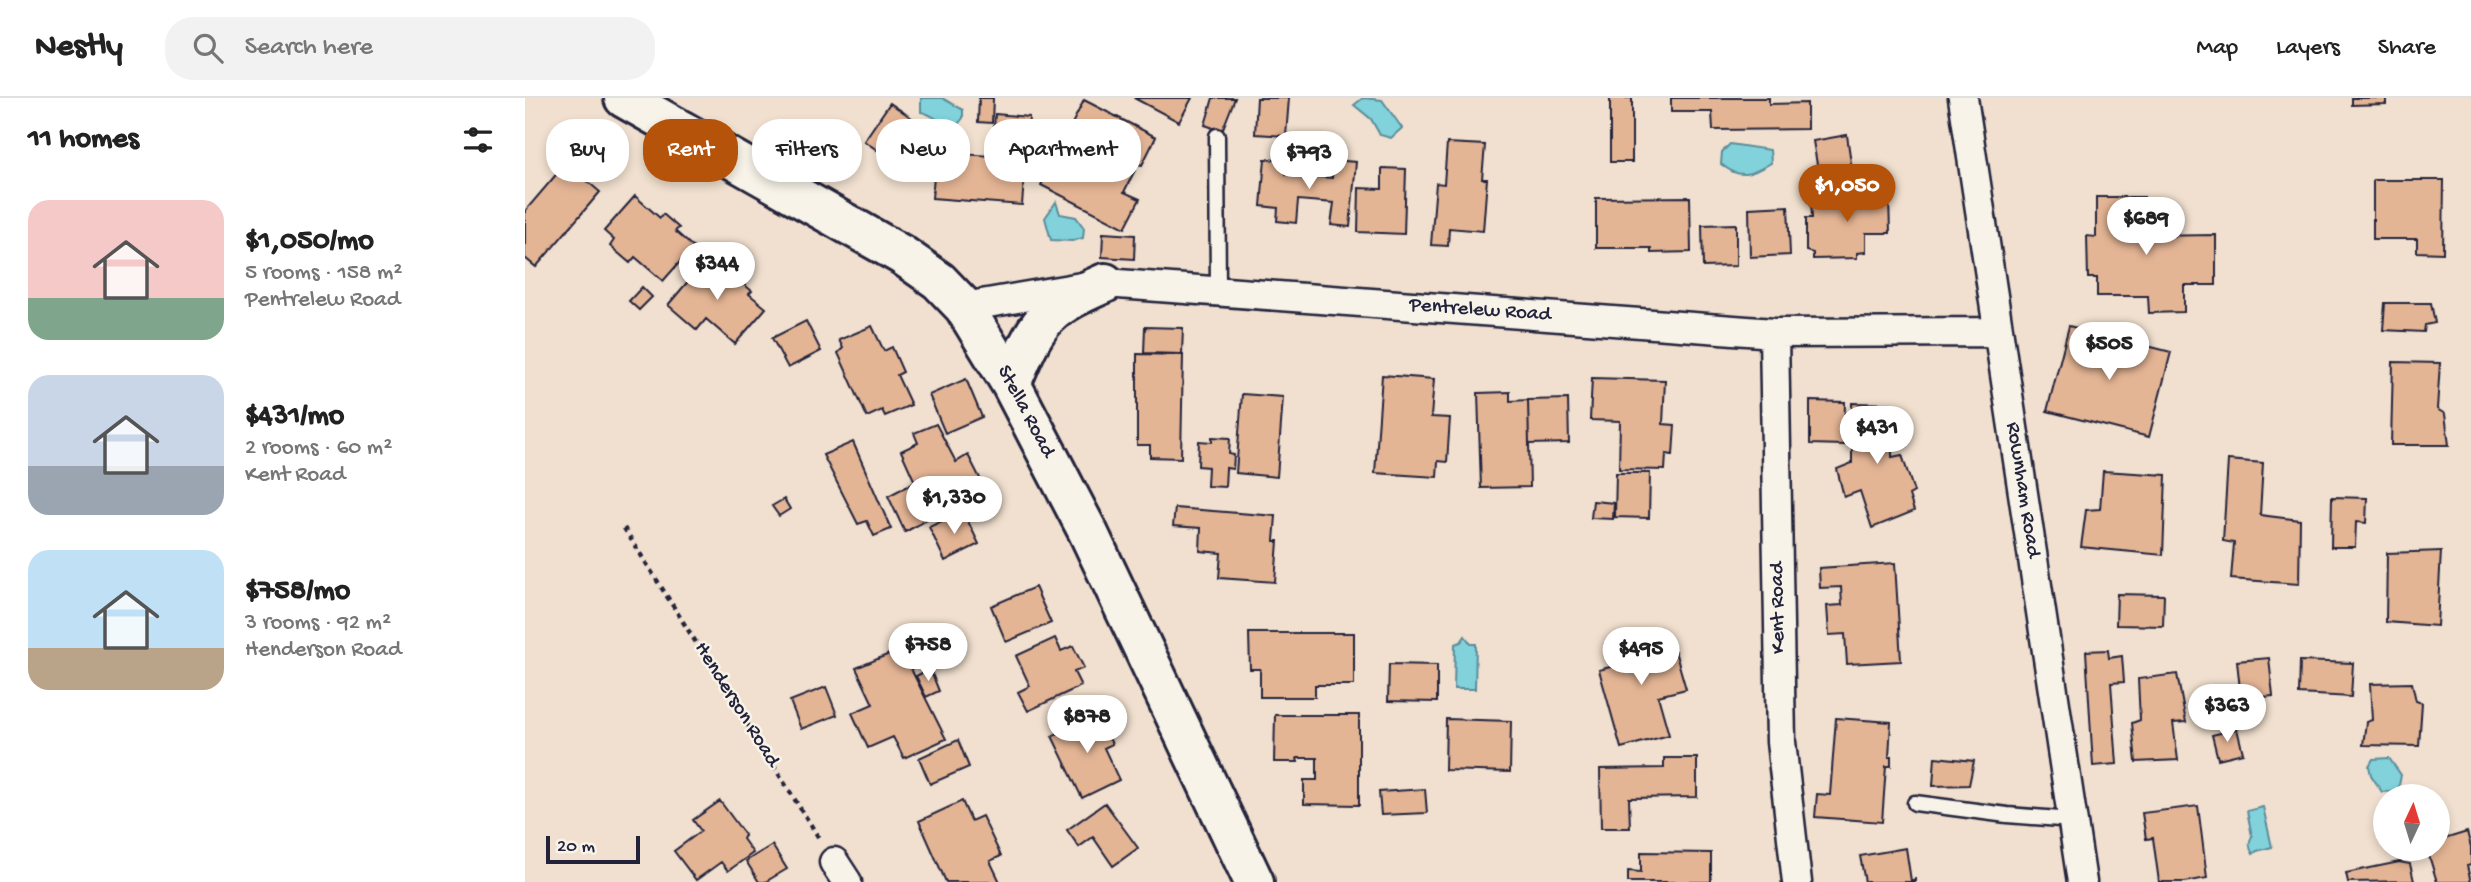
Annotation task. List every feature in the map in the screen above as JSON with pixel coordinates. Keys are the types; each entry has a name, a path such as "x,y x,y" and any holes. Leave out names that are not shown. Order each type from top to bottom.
{"main road":[{"name":"Stella Road","path":"642,102 902,255 939,281 964,307 1011,383 1088,532 1254,882"},
{"path":"1011,383 1034,332 1052,311 1105,283"}],"street":[{"name":"Rownham Road","path":"1963,98 2082,882"},
{"name":"Pentrelew Road","path":"964,307 1105,283 1775,333 1998,332"},
{"name":"Kent Road","path":"1775,333 1781,742 1797,882"}],"lane":[{"path":"1217,136 1218,292"},
{"path":"1915,803 2073,820"}],"path":[{"name":"Henderson Road","path":"624,528 840,872"}],"water":[{"path":"921,98 942,98 963,110 963,118 936,119 921,112"},
{"path":"1363,98 1382,100 1402,128 1391,138 1380,135 1371,119 1354,105"},
{"path":"1730,144 1770,150 1771,163 1751,173 1734,172 1721,164 1722,152"},
{"path":"1056,202 1060,214 1076,217 1084,228 1083,238 1072,241 1051,240 1045,218"},
{"path":"1465,636 1471,644 1476,644 1475,689 1454,689 1455,644 1461,642"},
{"path":"2389,758 2401,775 2399,784 2377,784 2369,766 2373,759"},
{"path":"2263,807 2272,847 2253,854 2247,811"}],"building":[{"path":"979,98 993,98 992,119 978,122"},
{"path":"1134,98 1192,98 1179,122"},
{"path":"1213,98 1235,98 1222,131 1205,125"},
{"path":"1257,98 1289,98 1286,136 1255,134"},
{"path":"1610,98 1632,98 1632,162 1610,162"},
{"path":"1671,98 1769,98 1769,104 1807,103 1807,129 1713,130 1712,112 1671,112"},
{"path":"2352,98 2386,98 2386,104 2352,105"},
{"path":"1084,100 1121,119 1074,119"},
{"path":"890,103 913,119 879,119"},
{"path":"995,114 1029,117 1029,119 995,119"},
{"path":"876,123 876,149 864,141"},
{"path":"1141,129 1156,137 1141,165"},
{"path":"1847,135 1852,170 1819,176 1813,141"},
{"path":"1447,143 1485,145 1482,179 1487,179 1483,231 1449,228 1448,246 1431,245 1436,183 1444,184"},
{"path":"970,155 984,155 984,182 1024,182 1022,205 932,198 934,182 970,182"},
{"path":"1265,159 1287,161 1286,174 1332,178 1333,160 1356,162 1350,227 1331,225 1334,203 1298,200 1296,223 1277,221 1278,208 1261,206"},
{"path":"1382,168 1406,169 1404,234 1358,232 1359,188 1382,189"},
{"path":"2373,180 2444,180 2443,253 2417,252 2417,239 2373,239"},
{"path":"550,182 588,182 600,192 536,267 525,258 525,211"},
{"path":"1043,182 1129,182 1124,192 1140,199 1125,228 1041,185"},
{"path":"1883,185 1883,198 1889,198 1890,233 1866,233 1866,252 1857,253 1857,258 1813,259 1813,253 1806,251 1806,218 1812,218 1811,200 1858,199 1858,186"},
{"path":"635,196 660,218 663,214 679,228 675,231 693,247 663,281 635,257 630,263 610,246 614,240 604,231"},
{"path":"1690,197 1691,252 1651,253 1651,248 1596,248 1596,198"},
{"path":"2096,197 2144,197 2145,236 2216,235 2216,285 2184,285 2184,312 2149,313 2148,296 2097,296 2097,278 2088,278 2087,236 2096,237"},
{"path":"1788,206 1790,255 1750,257 1749,208"},
{"path":"1736,224 1736,266 1703,267 1702,225"},
{"path":"1103,233 1135,235 1134,259 1102,257"},
{"path":"707,259 732,280 735,277 752,291 749,294 766,308 735,344 706,319 697,330 668,305"},
{"path":"642,287 652,297 639,310 629,301"},
{"path":"2385,303 2431,303 2435,323 2425,325 2424,332 2383,330"},
{"path":"806,321 821,351 788,368 772,338"},
{"path":"872,326 884,351 892,347 903,372 897,375 911,405 885,416 882,410 867,417 838,353 843,348 839,340"},
{"path":"2069,326 2171,352 2149,437 2047,411"},
{"path":"1145,327 1183,328 1182,354 1144,353"},
{"path":"1137,354 1183,355 1181,458 1150,457 1150,445 1137,445"},
{"path":"2393,362 2440,363 2437,409 2445,414 2449,445 2391,445"},
{"path":"1382,375 1434,379 1431,417 1450,418 1447,462 1438,461 1437,477 1375,473"},
{"path":"1592,378 1665,380 1663,424 1675,425 1673,455 1666,454 1665,470 1619,469 1620,421 1590,420"},
{"path":"966,379 982,417 945,433 929,395"},
{"path":"1510,392 1510,401 1528,400 1530,487 1481,488 1478,393"},
{"path":"1242,394 1283,397 1277,477 1236,473"},
{"path":"1568,399 1569,443 1529,444 1528,400"},
{"path":"1810,401 1845,402 1844,445 1810,444"},
{"path":"1852,403 1893,404 1892,457 1902,455 1914,492 1909,495 1914,511 1872,528 1860,491 1844,497 1837,469 1852,463"},
{"path":"936,424 956,462 968,455 985,488 905,532 888,496 915,482 901,451 918,443 914,433"},
{"path":"1212,437 1230,438 1229,454 1234,455 1233,469 1226,468 1225,487 1207,486 1208,467 1198,466 1199,441 1212,442"},
{"path":"853,442 891,529 874,536 867,521 858,524 823,455"},
{"path":"2228,460 2263,463 2260,515 2300,520 2299,584 2231,579 2234,543 2223,541"},
{"path":"2103,471 2166,475 2163,555 2081,547 2086,510 2100,509"},
{"path":"1616,473 1650,473 1649,518 1615,517"},
{"path":"2332,497 2367,498 2366,523 2356,522 2355,547 2331,547"},
{"path":"784,499 790,509 779,516 772,506"},
{"path":"1593,501 1614,503 1613,519 1591,518"},
{"path":"1175,508 1276,516 1274,541 1278,541 1275,582 1219,578 1221,553 1200,551 1201,528 1173,526"},
{"path":"963,511 979,544 945,561 929,527"},
{"path":"2441,551 2437,626 2386,622 2387,553"},
{"path":"1895,563 1901,661 1847,664 1845,634 1829,635 1827,606 1842,605 1841,587 1820,588 1819,568"},
{"path":"1035,587 1051,623 1006,642 991,606"},
{"path":"2117,594 2164,595 2163,626 2116,625"},
{"path":"1660,628 1668,653 1675,651 1686,689 1658,696 1669,735 1621,748 1599,670 1621,664 1615,641"},
{"path":"1249,633 1354,633 1354,685 1315,685 1315,697 1260,697 1260,669 1250,669"},
{"path":"1055,638 1061,651 1073,646 1084,668 1074,672 1081,686 1028,711 1018,692 1030,686 1016,656"},
{"path":"901,649 946,739 904,758 893,737 868,748 852,713 873,704 856,668"},
{"path":"2108,650 2109,658 2122,656 2124,682 2111,683 2117,764 2093,766 2086,651"},
{"path":"2269,658 2273,696 2241,699 2237,661"},
{"path":"2300,661 2353,663 2351,697 2299,694"},
{"path":"1389,664 1437,665 1437,702 1388,701"},
{"path":"930,669 939,691 926,697 916,676"},
{"path":"2177,674 2186,722 2173,723 2178,760 2136,762 2132,723 2140,720 2138,679"},
{"path":"2412,683 2416,701 2422,703 2419,746 2363,745 2366,722 2372,720 2370,684"},
{"path":"826,687 837,715 801,729 790,701"},
{"path":"1097,714 1112,744 1104,748 1119,780 1082,798 1052,736"},
{"path":"1275,715 1359,715 1359,805 1304,804 1304,780 1317,780 1317,758 1297,758 1298,762 1274,762"},
{"path":"1836,718 1891,722 1891,766 1886,766 1882,822 1815,817 1817,794 1830,795"},
{"path":"1446,719 1511,721 1510,772 1445,770"},
{"path":"2237,729 2243,753 2218,759 2212,735"},
{"path":"958,740 969,767 930,784 919,758"},
{"path":"1935,757 1974,761 1969,785 1933,786"},
{"path":"1664,758 1697,758 1697,797 1629,798 1630,828 1601,828 1600,769 1664,768"},
{"path":"1425,789 1427,813 1381,815 1379,792"},
{"path":"720,801 745,835 743,839 753,853 728,871 721,862 696,880 674,851 701,831 693,820"},
{"path":"962,801 971,821 982,816 1001,856 990,861 1000,882 946,882 919,821"},
{"path":"1105,803 1138,848 1113,866 1093,837 1079,847 1067,830"},
{"path":"2198,806 2207,878 2185,882 2159,882 2153,838 2146,839 2142,813"},
{"path":"2467,832 2471,847 2471,865 2467,866 2471,882 2437,882 2431,861 2450,861 2450,837"},
{"path":"772,845 787,869 765,882 759,882 746,861"},
{"path":"1906,848 1911,881 1915,879 1915,882 1865,882 1860,856"},
{"path":"1641,852 1711,853 1711,882 1628,882 1628,871 1641,872"},
{"path":"2399,862 2410,864 2414,881 2348,882 2346,873"}]}
